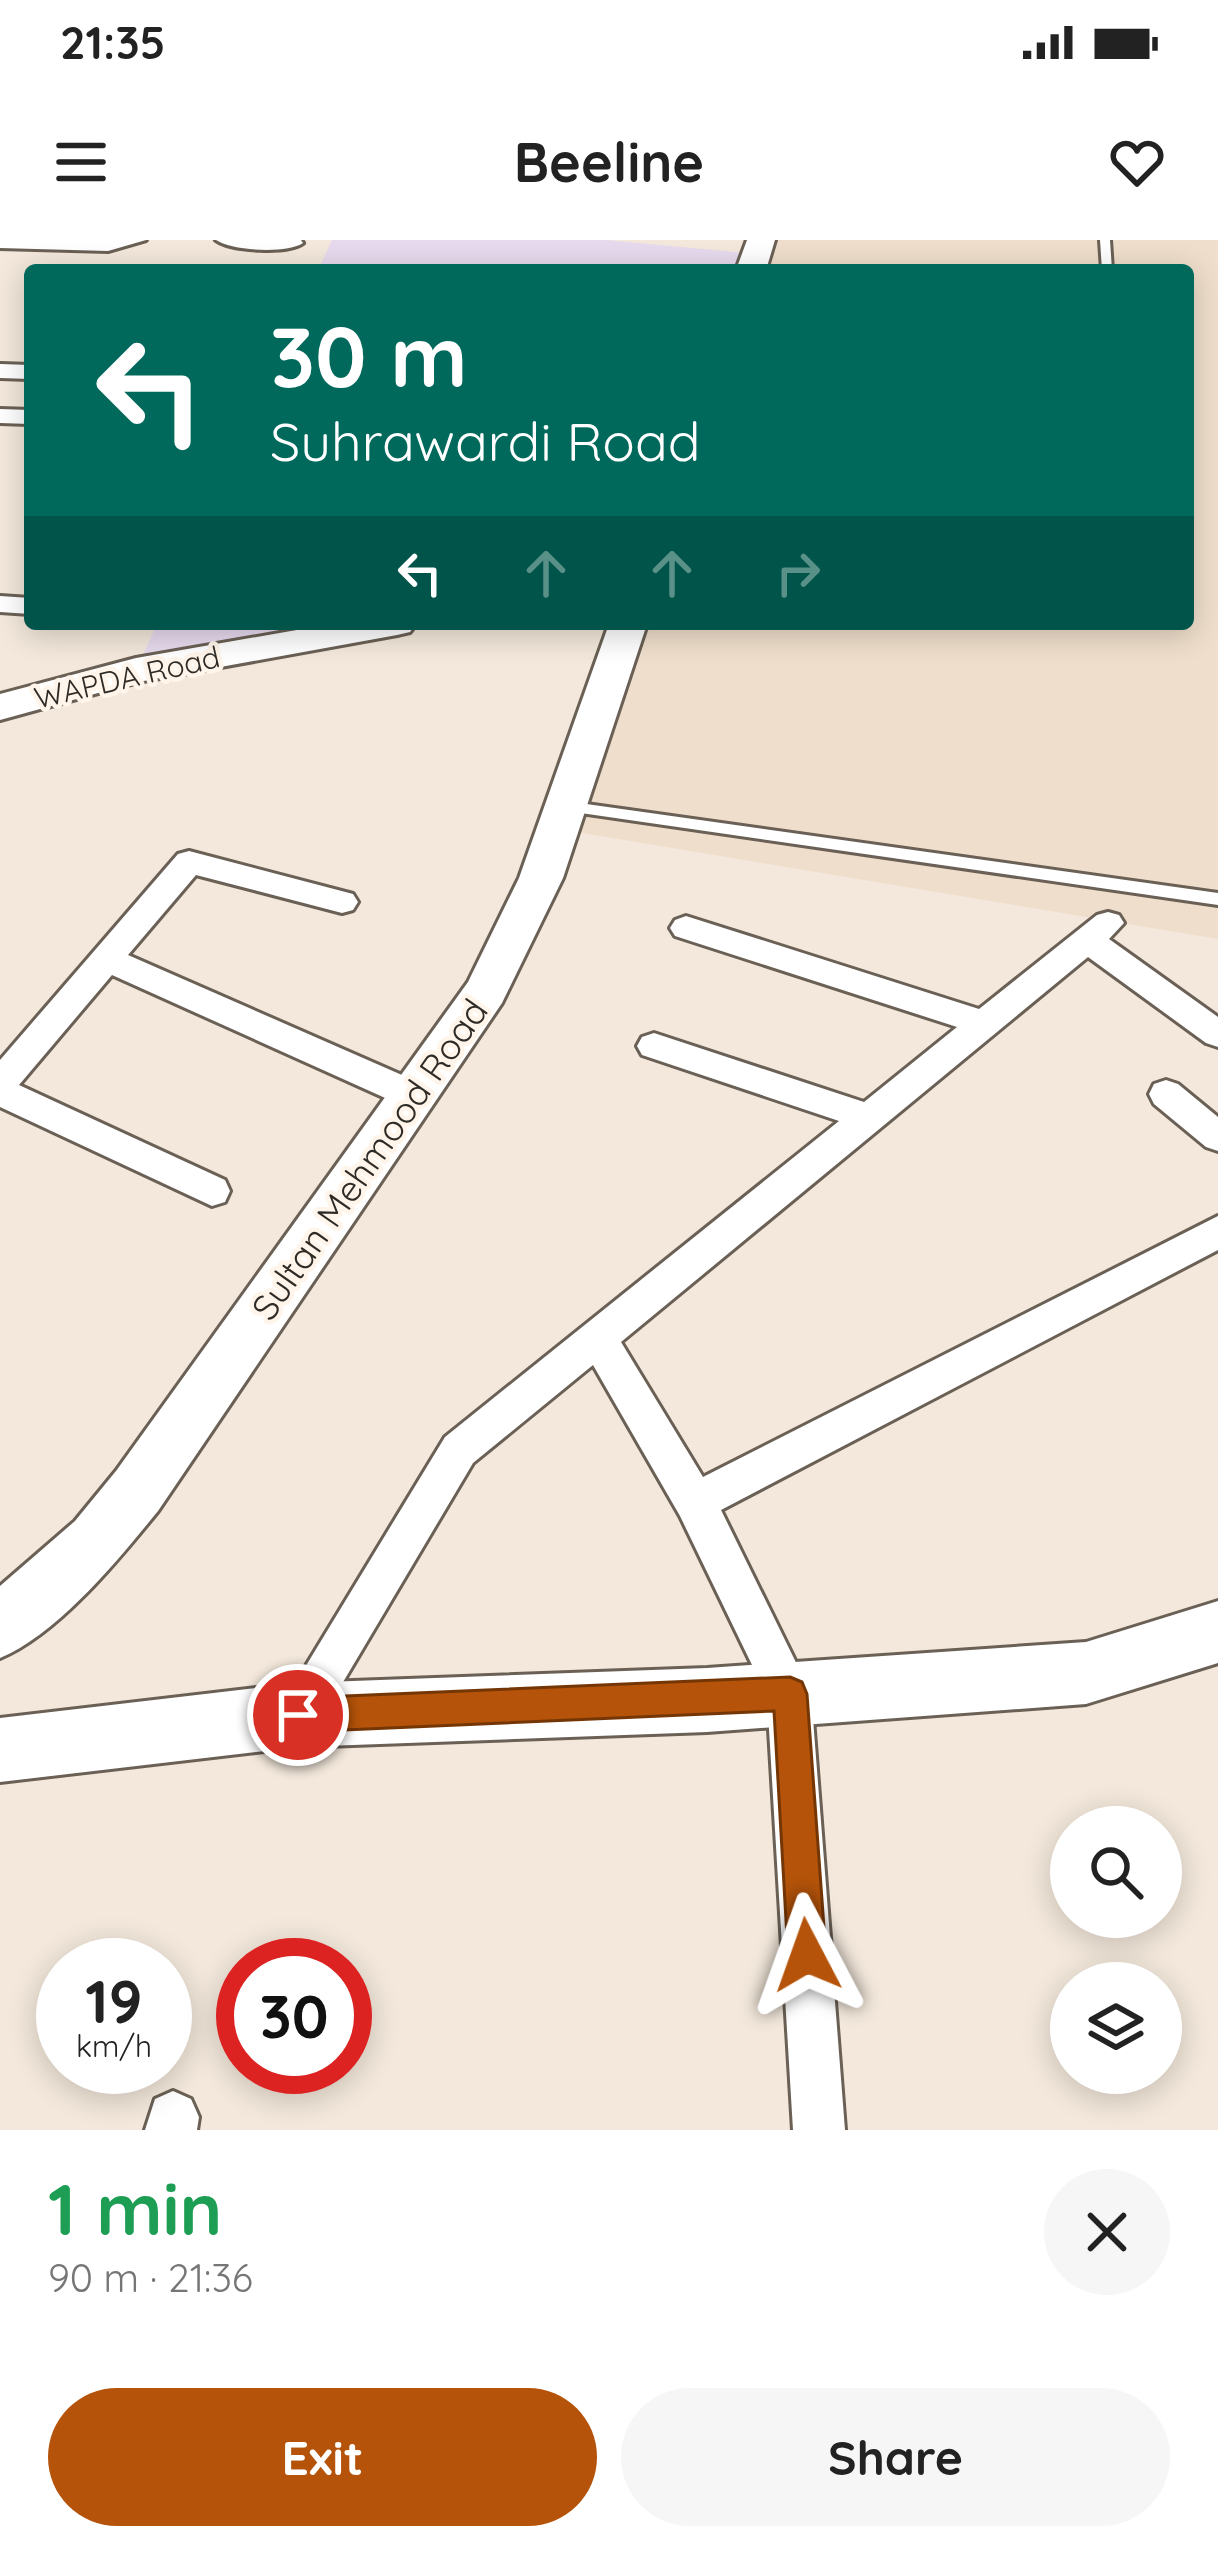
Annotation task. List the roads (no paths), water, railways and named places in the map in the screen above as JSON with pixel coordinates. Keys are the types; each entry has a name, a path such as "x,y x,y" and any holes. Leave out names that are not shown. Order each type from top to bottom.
{"street":[{"path":"0,242 108,245 136,240"},
{"path":"226,240 293,243"},
{"name":"WAPDA Road","path":"0,707 136,670 363,630"},
{"name":"Sultan Mehmood Road","path":"0,1628 96,1541 137,1491 486,991 541,878 626,630"},
{"path":"212,1192 0,1088 104,958 191,861 342,902"},
{"path":"686,928 984,1023"},
{"path":"298,1715 459,1450 1098,932 1218,1034"},
{"path":"104,958 415,1096"},
{"path":"654,1046 868,1118"},
{"path":"1166,1094 1218,1137"},
{"path":"695,1502 1218,1232"},
{"path":"598,1337 695,1502 790,1694 819,2130"},
{"path":"0,1750 298,1715 790,1694 1086,1673 1218,1632"}],"lane":[{"path":"565,806 1218,899"}]}
